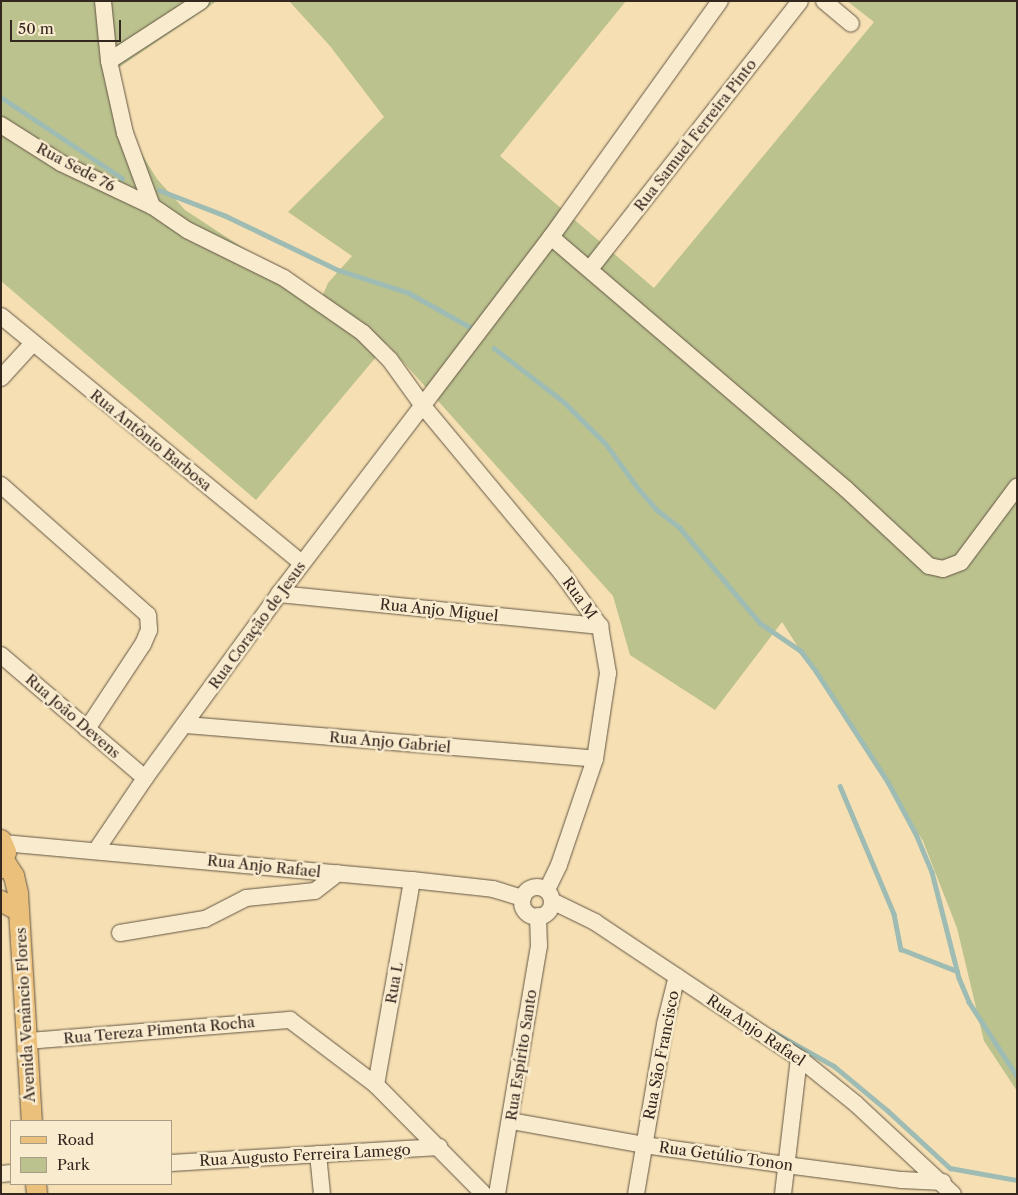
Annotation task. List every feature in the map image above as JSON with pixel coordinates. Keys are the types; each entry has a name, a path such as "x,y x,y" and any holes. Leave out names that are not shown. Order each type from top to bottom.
{"main road":[{"name":"Avenida Venâncio Flores","path":"3,854 17,884 9,905 28,1041 32,1120"}],"street":[{"path":"103,1 109,61 125,133 152,206"},
{"path":"109,61 201,1"},
{"name":"Rua Coração de Jesus","path":"97,849 144,778 185,725 279,594 551,237 720,1"},
{"name":"Rua Samuel Ferreira Pinto","path":"590,269 800,1"},
{"path":"824,1 851,24"},
{"name":"Rua Sede 76","path":"1,125 61,163 152,206 186,230 284,278 334,311 390,360 423,406"},
{"path":"551,237 846,489 930,566 944,569 961,562 1017,487"},
{"name":"Rua Antônio Barbosa","path":"1,316 32,344 302,563"},
{"path":"1,378 32,344"},
{"name":"Rua M","path":"423,406 561,572 600,626 608,673 595,760 550,895"},
{"path":"1,485 148,615 149,630 143,644 87,729"},
{"name":"Rua Anjo Miguel","path":"279,594 600,626"},
{"name":"Rua João Devens","path":"1,654 144,778"},
{"name":"Rua Anjo Gabriel","path":"185,725 595,760"},
{"name":"Rua Anjo Rafael","path":"3,854 97,849 493,889 523,898"},
{"path":"120,933 205,919 246,898 315,892 338,873"},
{"name":"Rua L","path":"376,1086 412,880"},
{"path":"534,887 550,895 548,912 538,916 525,910 523,898 534,887"},
{"name":"Rua Anjo Rafael","path":"550,895 595,922 799,1058 856,1104 943,1190"},
{"name":"Rua Espírito Santo","path":"494,1193 511,1121 539,946 538,916"},
{"name":"Rua São Francisco","path":"636,1194 677,976"},
{"name":"Rua Tereza Pimenta Rocha","path":"28,1041 290,1020 376,1086"},
{"path":"783,1194 799,1058"},
{"path":"376,1086 440,1147 494,1193"},
{"name":"Rua Getúlio Tonon","path":"511,1121 644,1145 902,1180 943,1190"},
{"name":"Rua Augusto Ferreira Lamego","path":"172,1163 440,1147"},
{"path":"318,1154 322,1194"}],"green space":[{"path":"1,1 217,1 106,76 129,133 157,179 185,210 321,299 328,283 352,256 288,212 384,117 330,46 289,1 626,1 500,156 654,288 874,22 847,1 1017,1 1017,1091 984,1041 957,928 923,841 782,622 715,710 630,655 613,596 387,344 256,500 1,281"}],"waterway":[{"path":"1,97 122,178"},
{"path":"159,190 226,216 338,270 409,293 472,328"},
{"path":"494,348 564,402 606,444 656,509 680,528 760,623 801,651 816,671 888,782 916,834 932,872 959,978 969,1002 1017,1076"},
{"path":"840,786 894,914 901,949 957,971"},
{"path":"772,1031 834,1066 887,1110 950,1168 1017,1180"}]}
